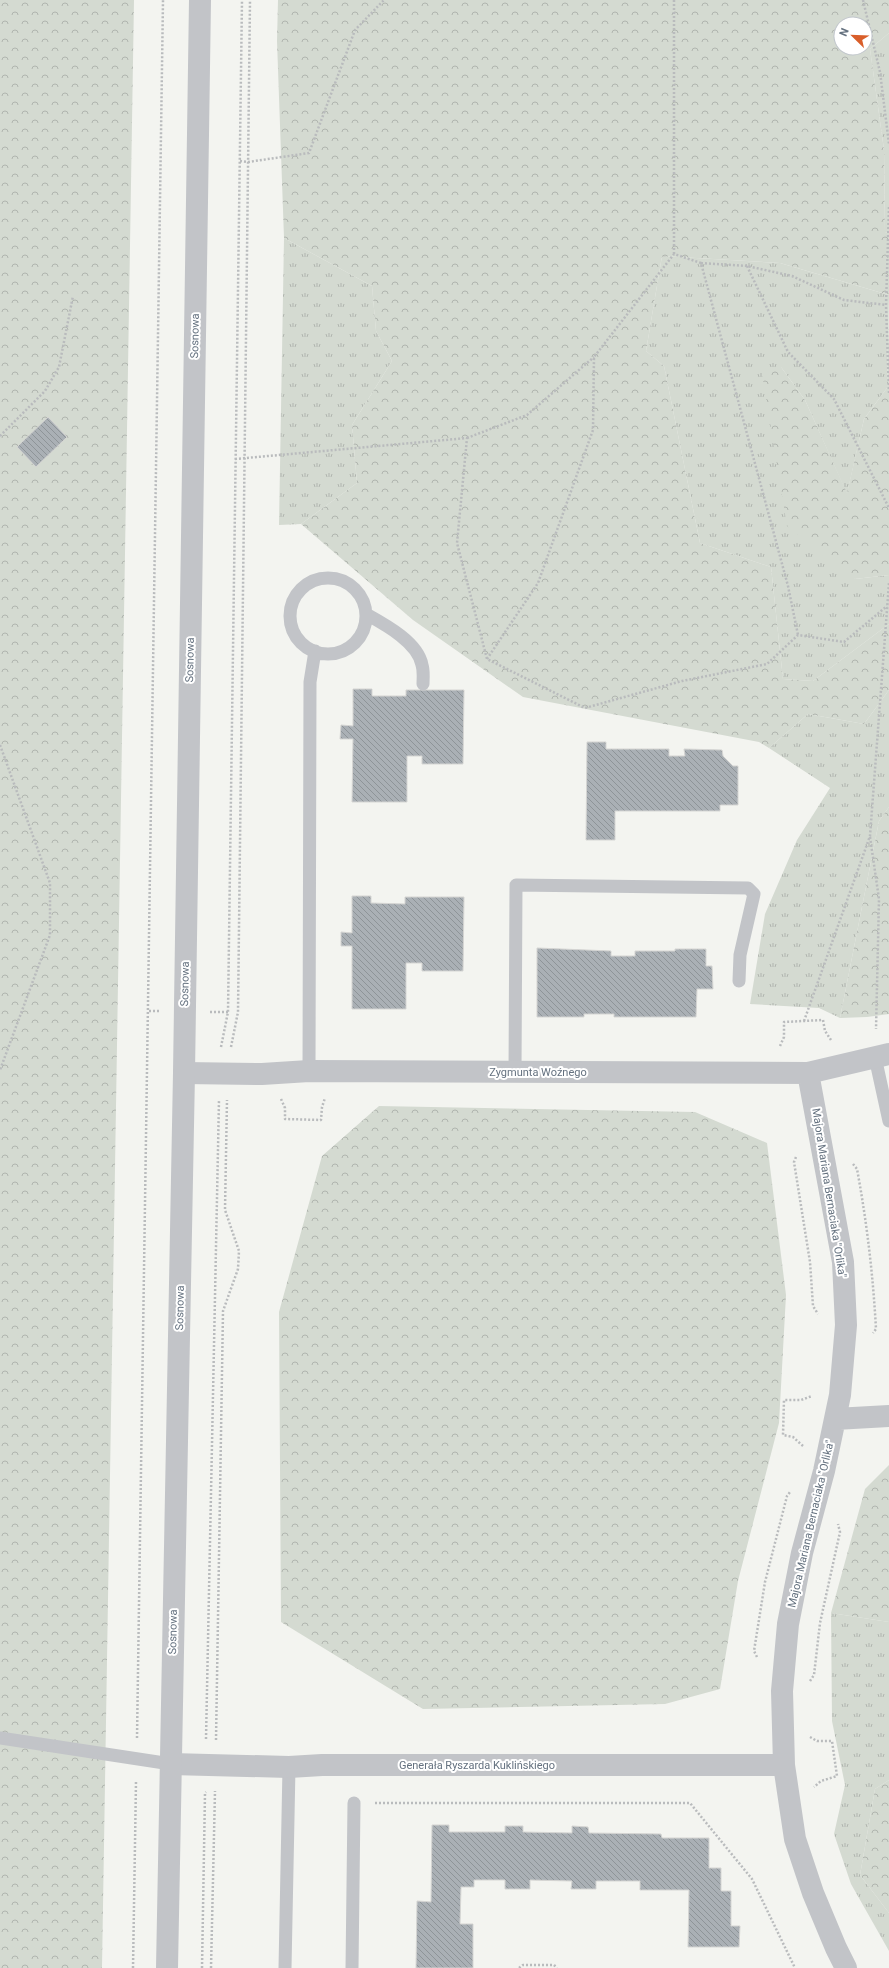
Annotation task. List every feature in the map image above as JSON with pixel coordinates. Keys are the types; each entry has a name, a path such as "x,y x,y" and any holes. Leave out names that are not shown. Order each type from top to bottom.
{"street":[{"name":"Sosnowa","path":"167,1968 184,1073 200,0"},
{"name":"Zygmunta Woźnego","path":"184,1073 229,1064 309,1071 808,1073 882,1056"},
{"name":"Majora Mariana Bernaciaka \"Orlika\"","path":"808,1073 843,1262 846,1325 840,1395 824,1471 802,1553 788,1624 782,1691 784,1765 796,1839 813,1893 846,1968"},
{"path":"835,1419 889,1416"},
{"name":"Generała Ryszarda Kuklińskiego","path":"171,1764 289,1767 322,1765 784,1765"}],"lane":[{"path":"326,577 341,580 353,587 362,599 366,614 364,629 356,641 344,650 330,654 314,651 302,644 293,632 290,617 292,603 300,590 312,581 326,577"},
{"path":"366,614 390,627 416,650 422,664 423,684"},
{"path":"309,1071 310,682 314,651"},
{"path":"515,1072 516,885 748,888 754,894 740,955 739,981"},
{"path":"882,1056 889,1121"},
{"path":"0,1738 171,1764"},
{"path":"285,1968 289,1767"},
{"path":"352,1968 354,1803"}],"path":[{"path":"133,1968 163,0"},
{"path":"229,1064 221,1050 228,1012 242,0"},
{"path":"229,1064 238,1012 250,0"},
{"path":"240,162 309,153 355,30 384,0"},
{"path":"235,459 467,438 527,415 594,357 674,254 674,0"},
{"path":"863,0 880,72 889,144"},
{"path":"889,207 886,305 889,393"},
{"path":"674,254 702,263 747,266 792,276 844,300 886,305"},
{"path":"702,263 788,586 798,635"},
{"path":"747,266 788,352 834,399 889,508"},
{"path":"0,436 45,391 59,367 73,296"},
{"path":"487,659 538,583 593,430 594,357"},
{"path":"467,438 457,543 487,659 585,708 682,681 767,664 798,635"},
{"path":"876,1031 879,899 870,836 889,583"},
{"path":"798,635 844,642 888,607"},
{"path":"0,745 50,883 50,935 0,1070"},
{"path":"804,1021 870,836"},
{"path":"277,1096 282,1099 285,1108 285,1119 321,1120 324,1099 328,1096"},
{"path":"202,1968 205,1793 224,1785 216,1744 224,1311 238,1269 239,1257 239,1251 225,1210 227,1097 219,1101 206,1741 216,1744"},
{"path":"796,1156 794,1162 810,1262 813,1306 821,1318"},
{"path":"848,1159 857,1170 867,1222 873,1275 876,1329 872,1336"},
{"path":"805,1448 793,1437 783,1435 784,1400 801,1400 810,1398 816,1392"},
{"path":"758,1658 754,1651 765,1582 787,1496 792,1491"},
{"path":"807,1685 814,1675 820,1623 840,1532 836,1518"},
{"path":"806,1731 817,1741 832,1741 837,1776 821,1781 811,1790"},
{"path":"211,1968 215,1789"},
{"path":"354,1803 690,1803 752,1879 795,1968"},
{"path":"519,1968 523,1965 554,1965 557,1968"}],"green space":[{"path":"0,0 134,0 102,1968 0,1968"},
{"path":"278,0 889,0 889,33 873,46 873,16 833,16 833,56 871,56 884,150 885,232 889,233 889,295 780,263 662,256 646,351 664,366 700,543 771,567 783,679 813,681 889,624 889,690 864,724 808,714 769,748 759,742 523,697 413,620 301,524 357,483 352,425 392,361 376,331 372,286 284,238 277,41"},
{"path":"889,33 889,233 885,232 884,150 871,56 873,56 873,46"},
{"path":"284,238 372,286 376,331 392,361 352,425 357,483 301,524 279,525"},
{"path":"662,256 780,263 889,295 887,388 864,419 847,494 805,400 781,367 855,579 889,575 889,624 813,681 783,679 771,567 700,543 664,366 646,351"},
{"path":"889,306 889,575 855,579 787,526 762,373 781,367 805,400 847,493 864,419 887,388"},
{"path":"889,690 889,807 879,821 840,1018 819,1008 750,1004 765,914 797,840 830,788 769,748 808,714 864,724"},
{"path":"889,807 889,1014 867,1017 840,1018 879,821"},
{"path":"379,1106 695,1112 767,1143 786,1295 779,1423 738,1581 720,1689 665,1704 423,1709 281,1622 279,1312 322,1156"},
{"path":"889,1465 889,1622 831,1613 865,1489"},
{"path":"831,1613 889,1622 889,1780 875,1789 860,1875 889,1913 889,1951 851,1884 834,1834 845,1785 832,1721"},
{"path":"889,1780 889,1913 860,1875 875,1789"}],"building":[{"path":"48,417 67,437 36,467 17,447"},
{"path":"353,689 372,689 372,696 406,696 406,690 464,690 463,764 422,764 422,756 407,756 407,802 352,802 353,739 340,739 341,725 353,726"},
{"path":"587,742 606,742 606,749 669,749 669,756 685,756 684,749 722,750 723,756 733,766 738,766 738,805 720,805 720,811 615,811 615,840 586,840"},
{"path":"352,896 371,896 371,903 405,904 405,897 464,897 463,971 422,971 422,963 406,963 406,1009 352,1009 352,946 341,946 341,932 352,933"},
{"path":"537,948 611,951 611,956 635,956 635,951 706,949 706,966 712,966 713,989 697,989 696,1017 614,1017 614,1014 584,1014 584,1017 537,1017"},
{"path":"432,1825 449,1825 449,1832 505,1832 505,1826 523,1826 523,1832 572,1833 572,1826 588,1827 589,1833 661,1834 662,1838 709,1838 709,1868 721,1868 721,1891 731,1891 731,1926 740,1926 739,1947 688,1947 689,1890 640,1890 640,1881 596,1881 596,1889 571,1889 572,1881 530,1880 530,1889 505,1889 505,1880 474,1880 474,1887 461,1887 460,1924 473,1924 473,1968 416,1968 417,1901 431,1902"}]}
